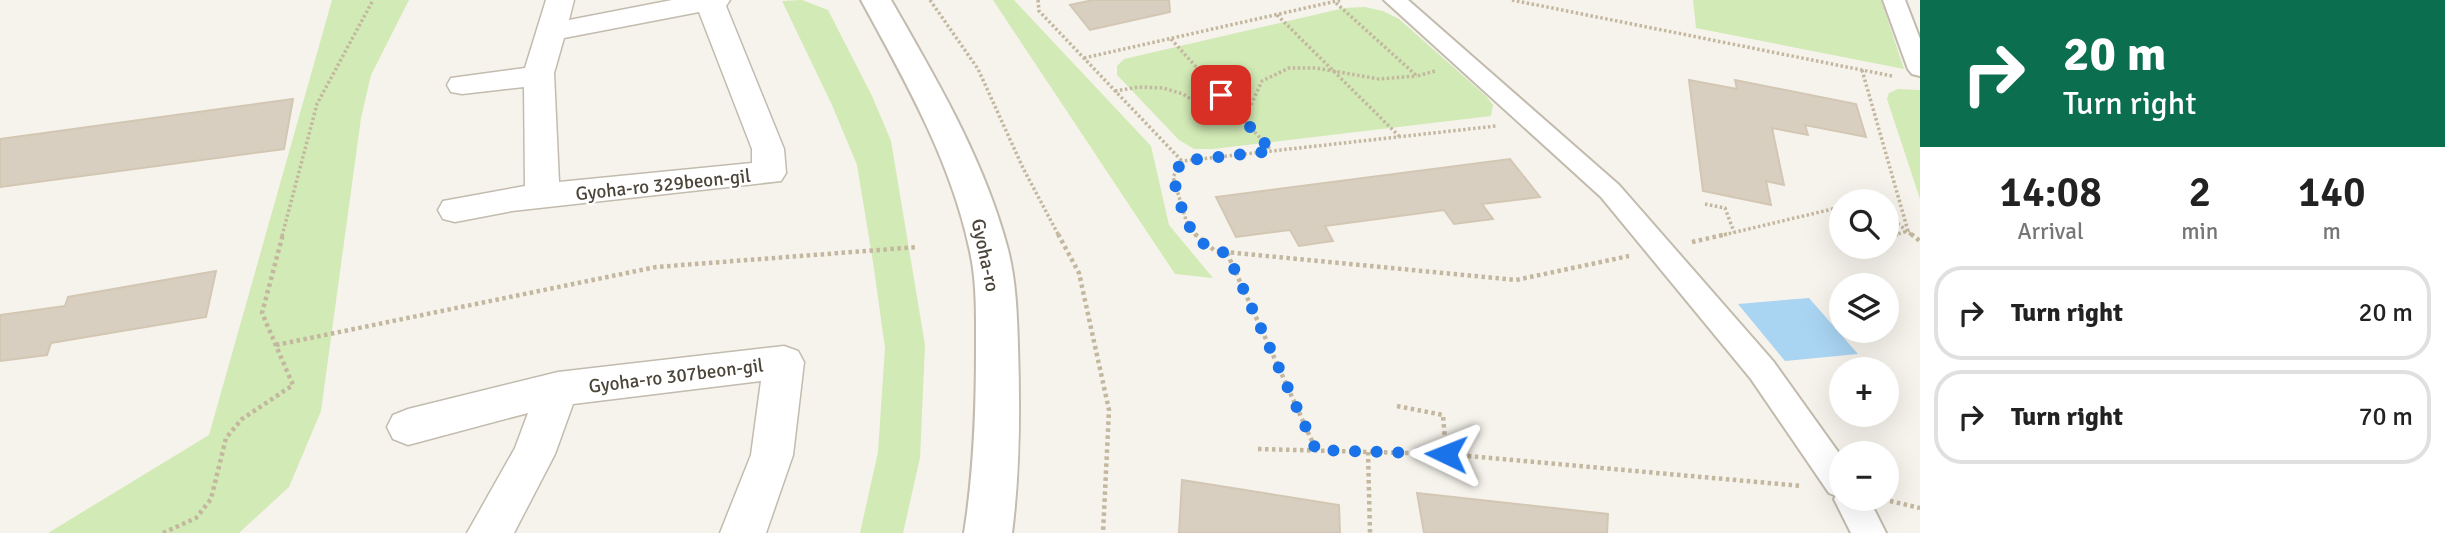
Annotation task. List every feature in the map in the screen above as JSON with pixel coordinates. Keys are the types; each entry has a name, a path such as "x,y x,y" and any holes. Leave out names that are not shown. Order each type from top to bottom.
{"street":[{"path":"542,195 539,76 560,0"},
{"name":"Gyoha-ro 329beon-gil","path":"455,210 542,195 769,173 768,149 712,0 551,32"},
{"name":"Gyoha-ro","path":"876,0 931,97 968,184 988,248 997,312 999,402 988,533"},
{"path":"1395,0 1535,121 1610,191 1762,370 1827,485"},
{"path":"1894,0 1920,69"},
{"path":"462,85 539,76"},
{"name":"Gyoha-ro 307beon-gil","path":"408,428 558,389 784,362 772,455 743,533"},
{"path":"489,533 534,454 558,389"},
{"path":"1857,511 1869,533"}],"path":[{"path":"163,533 196,518 211,499 226,438 242,419 293,385 262,313 317,104 373,0"},
{"path":"930,0 978,69 1023,168 1079,273 1109,410 1103,533"},
{"path":"1038,0 1039,11 1182,161"},
{"path":"1512,0 1897,77"},
{"path":"1084,58 1338,1 1417,76"},
{"path":"1277,15 1400,136"},
{"path":"1171,39 1272,151"},
{"path":"1115,91 1136,86 1158,86 1181,92 1214,114 1238,113 1251,108 1259,96 1262,81 1276,70 1301,67 1332,69 1371,78 1396,79 1466,62"},
{"path":"1862,70 1908,232"},
{"path":"1182,161 1535,121"},
{"path":"1182,161 1173,177 1186,221 1197,240 1215,251 1516,280 1829,210"},
{"path":"1705,204 1725,208 1734,232"},
{"path":"1899,225 1920,241"},
{"path":"1899,234 1908,232"},
{"path":"276,345 656,267 918,247"},
{"path":"1227,253 1316,450"},
{"path":"1397,406 1443,415 1446,454"},
{"path":"1258,449 1446,454 1827,485"},
{"path":"1368,452 1370,533"},
{"path":"1899,503 1920,508"}],"green space":[{"path":"332,0 409,0 371,75 361,118 321,411 289,487 239,533 48,533 209,435"},
{"path":"802,0 828,10 872,96 891,141 925,345 920,458 903,533 860,533 878,452 885,348 857,165 832,105 782,1"},
{"path":"993,0 1014,0 1151,146 1169,225 1213,278 1175,274"},
{"path":"1693,0 1881,0 1904,69 1696,28"},
{"path":"1365,7 1383,11 1399,19 1486,96 1493,105 1491,116 1194,149 1179,140 1117,75 1117,66 1124,59 1344,8"},
{"path":"1898,89 1920,90 1920,199 1887,99 1889,93"}],"water":[{"path":"1809,298 1829,321 1829,343 1848,343 1858,354 1785,361 1738,304"}],"building":[{"path":"1093,0 1169,0 1170,12 1090,30 1070,5"},
{"path":"1689,80 1737,89 1735,80 1856,104 1866,137 1805,125 1808,135 1772,128 1784,185 1766,181 1771,205 1703,191"},
{"path":"293,99 284,149 0,187 0,139"},
{"path":"1510,159 1540,197 1482,204 1493,219 1454,224 1444,210 1325,226 1333,241 1299,246 1290,230 1236,237 1216,197"},
{"path":"216,271 206,317 51,343 47,355 0,361 0,315 65,306 68,297"},
{"path":"1182,480 1339,505 1340,533 1179,533"},
{"path":"1417,493 1608,514 1607,533 1424,533"}],"route":[{"path":"1221,95 1272,151 1182,161 1173,177 1186,221 1197,240 1215,251 1227,253 1316,450 1446,454"}]}
